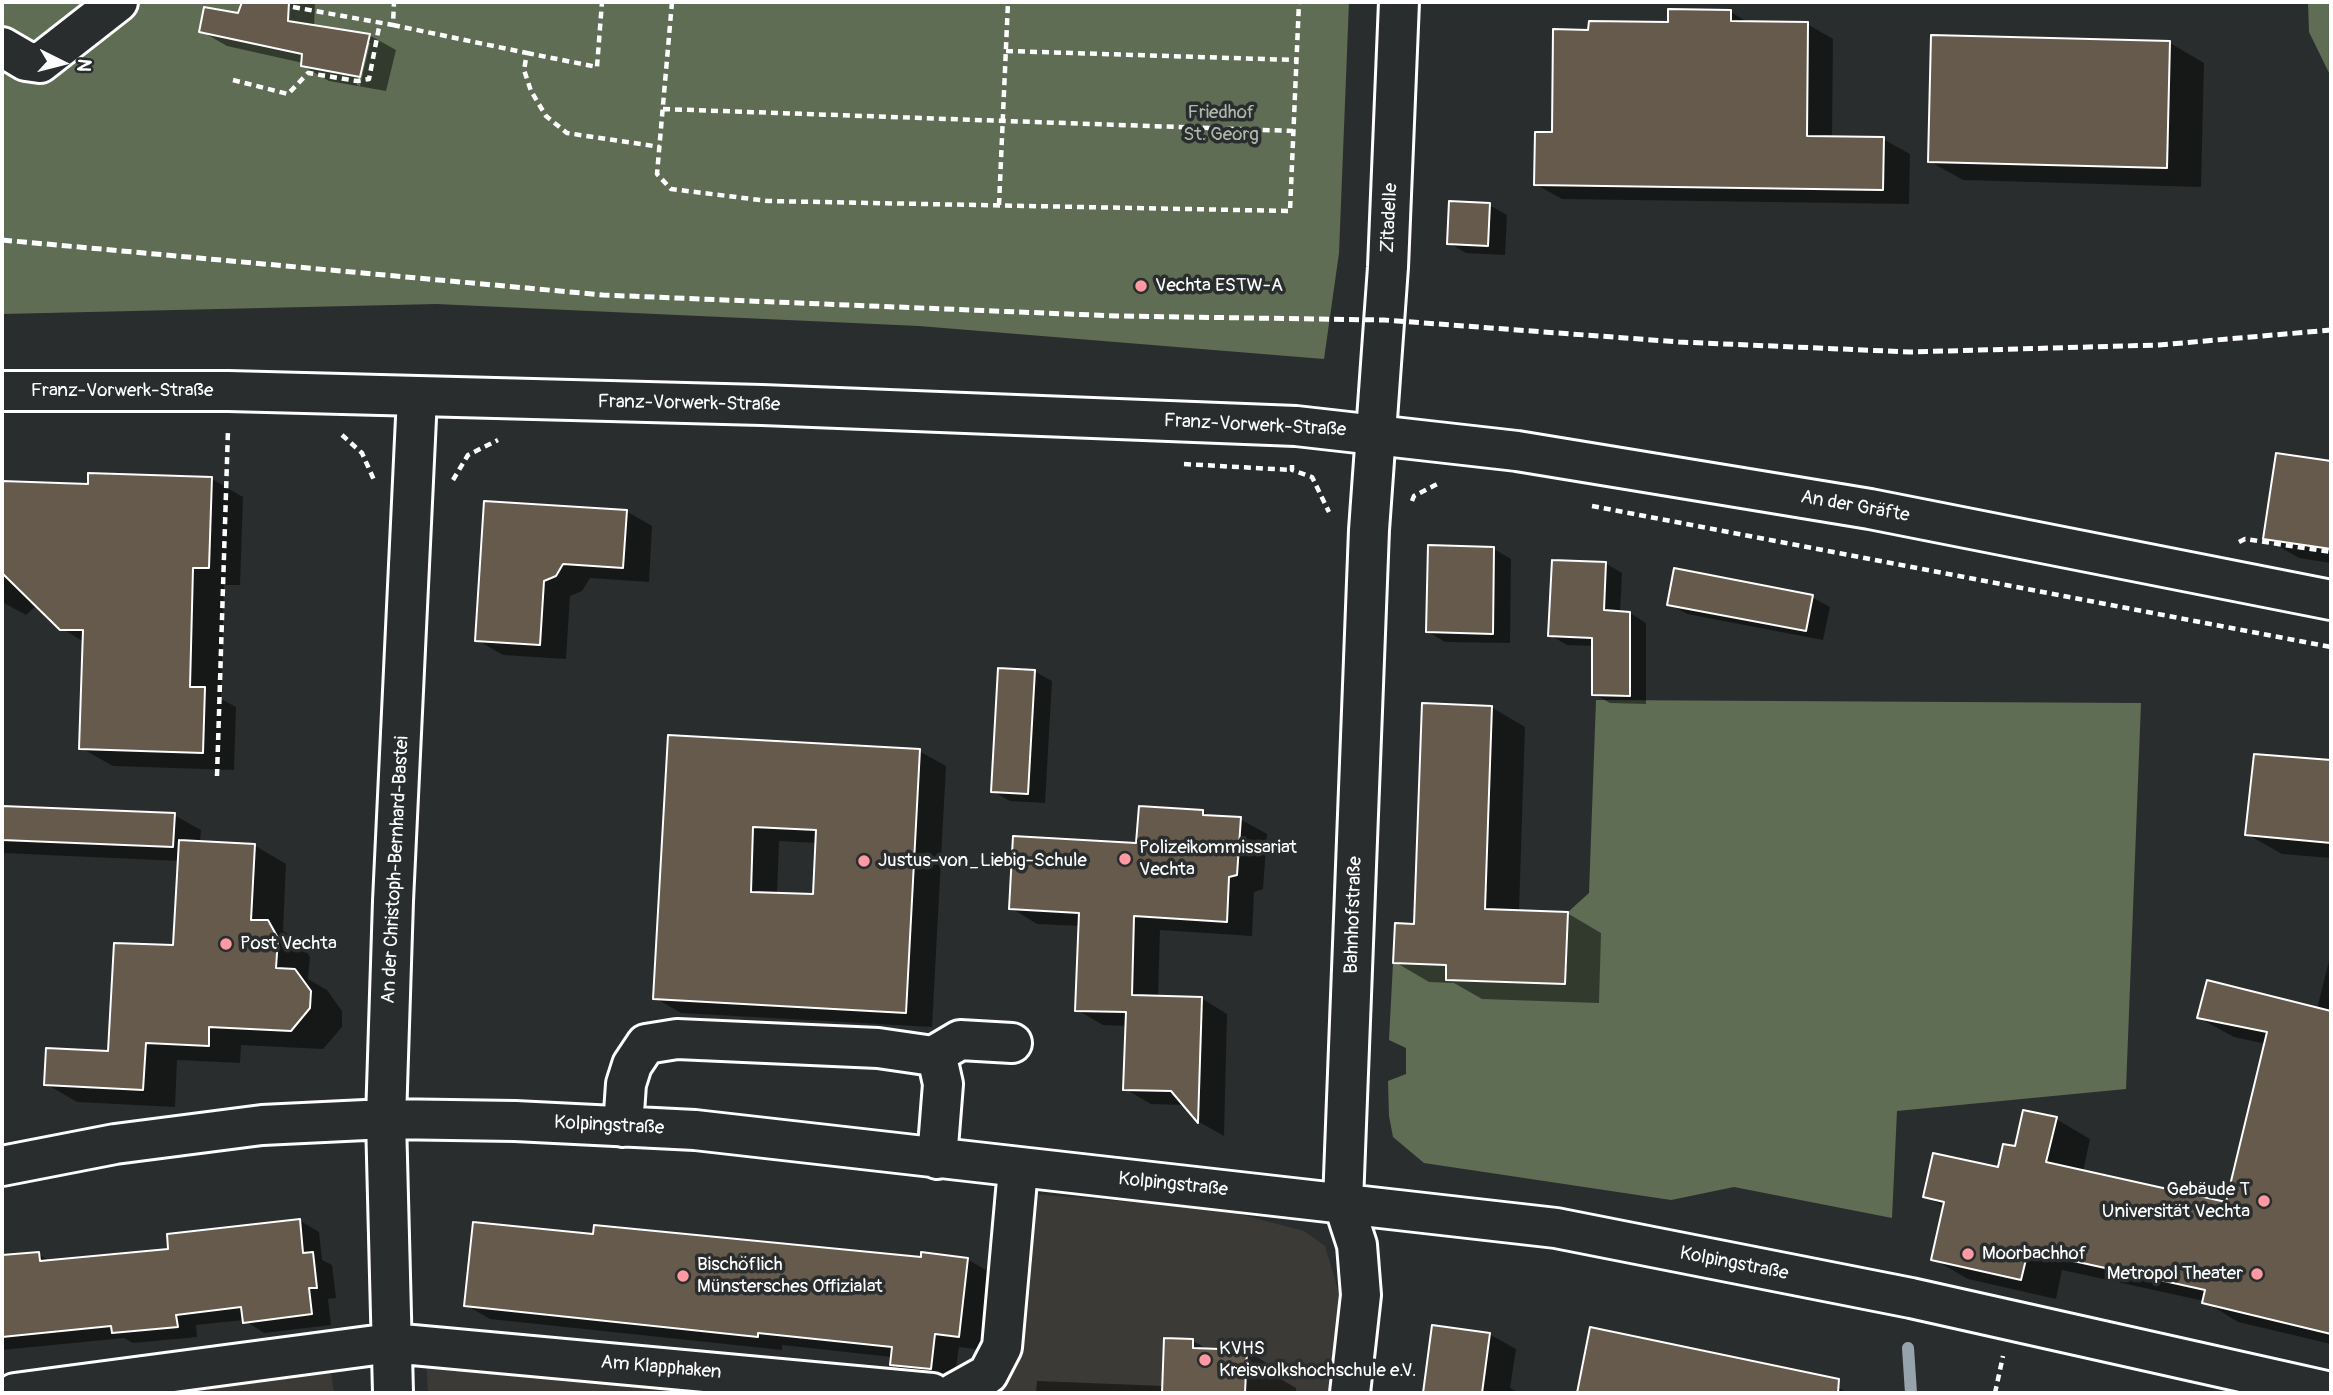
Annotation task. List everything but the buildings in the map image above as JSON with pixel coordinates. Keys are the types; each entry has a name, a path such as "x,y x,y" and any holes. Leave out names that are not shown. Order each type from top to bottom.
{"street":[{"path":"2,47 26,61 40,63 118,2"},
{"name":"Zitadelle","path":"1375,433 1388,267 1399,2"},
{"name":"Franz-Vorwerk-Straße","path":"2,391 228,391 762,405 1201,422 1375,433"},
{"name":"An der Christoph-Bernhard-Bastei","path":"391,1343 386,1119 393,901 417,397"},
{"name":"An der Gräfte","path":"1375,433 1517,451 1870,509 2331,600"},
{"name":"Bahnhofstraße","path":"1350,1393 1361,1295 1357,1245 1343,1202 1375,433"},
{"path":"623,1127 626,1084 632,1065 646,1044 677,1039 878,1048 933,1056 960,1040 1012,1043"},
{"path":"933,1056 939,1066 943,1084 937,1159"},
{"name":"Kolpingstraße","path":"2,1166 115,1144 262,1125 386,1119 695,1130 1018,1169 1343,1202 1556,1228 1912,1298 2107,1358 2331,1392"},
{"path":"954,1393 988,1374 1002,1347 1018,1169"},
{"path":"391,1343 393,1393"},
{"name":"Am Klapphaken","path":"15,1393 391,1343 932,1393"}],"path":[{"path":"303,2 303,8"},
{"path":"393,24 394,2"},
{"path":"293,6 597,67 602,2"},
{"path":"672,2 657,174 671,189 768,201 1290,211 1299,2"},
{"path":"999,205 1008,2"},
{"path":"233,80 288,94 308,73 357,81 369,79 380,22"},
{"path":"1006,51 1297,60"},
{"path":"527,53 524,70 531,91 546,116 567,133 660,147"},
{"path":"663,109 1293,131"},
{"path":"214,428 242,428"},
{"path":"217,776 228,428"},
{"path":"334,433 344,435 362,453 372,480 454,480 468,455 489,442 509,437"},
{"path":"1591,506 2331,647"}],"shaded area":[{"path":"1030,1194 1220,1209 1304,1231 1325,1246 1340,1296 1328,1393 971,1393"},
{"path":"426,1359 808,1393 428,1393"},
{"path":"330,1364 334,1393 134,1393"}],"green space":[{"name":"Friedhof St. Georg","path":"2,2 1349,2 1339,253 1324,359 919,326 436,304 2,314"},
{"path":"2308,2 2331,2 2331,77 2309,32"},
{"path":"1596,700 2141,703 2126,1089 1897,1111 1892,1218 1734,1187 1671,1200 1424,1163 1393,1137 1389,1116 1388,1081 1406,1074 1406,1048 1389,1040 1393,963 1446,965 1446,980 1565,984 1568,912 1589,893"}],"waterway":[{"path":"1908,1348 1911,1393"}],"railway":[{"path":"2,240 603,295 1117,316 1384,320 1679,342 1910,352 2159,345 2331,330"}],"place":[{"name":"Vechta ESTW-A","path":"1141,286"},
{"name":"Polizeikommissariat Vechta","path":"1125,859"},
{"name":"Justus-von_Liebig-Schule","path":"864,861"},
{"name":"Post Vechta","path":"226,944"},
{"name":"Gebäude T Universität Vechta","path":"2264,1201"},
{"name":"Moorbachhof","path":"1968,1254"},
{"name":"Metropol Theater","path":"2257,1274"},
{"name":"Bischöflich Münstersches Offizialat","path":"683,1276"},
{"name":"KVHS Kreisvolkshochschule e.V.","path":"1205,1360"}]}
